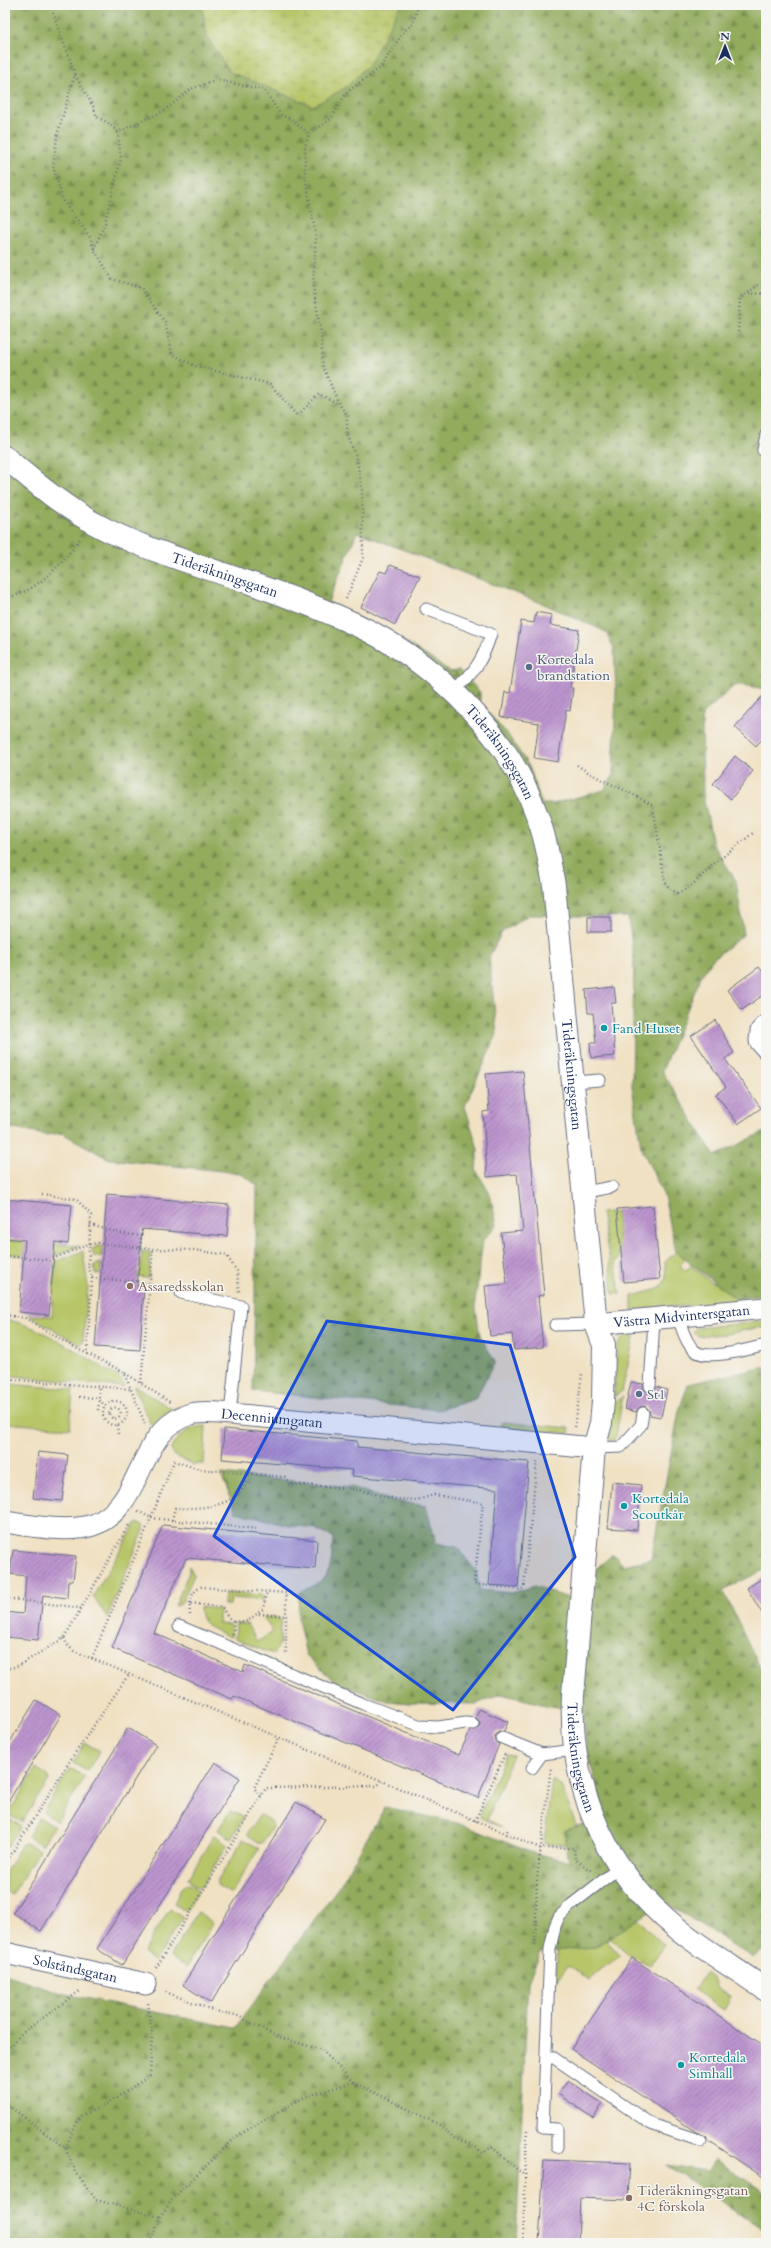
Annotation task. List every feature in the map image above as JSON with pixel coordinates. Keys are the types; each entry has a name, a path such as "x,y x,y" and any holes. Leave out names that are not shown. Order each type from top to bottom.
{"street":[{"name":"Tideräkningsgatan","path":"5,457 65,504 107,530 160,552 242,580 336,615 373,634 413,658 453,692 493,734 514,764 535,808 544,834 554,885 585,1192 596,1324 604,1345 602,1423 594,1448 573,1695 571,1725 574,1750 584,1794 601,1834 620,1866 643,1896 665,1918 688,1937 766,1990"},
{"path":"766,1026 761,1031 760,1042 766,1048"},
{"name":"Västra Midvintersgatan","path":"596,1324 678,1318 766,1308"},
{"name":"Decenniumgatan","path":"5,1522 50,1527 80,1528 131,1510 156,1440 171,1425 187,1416 203,1413 230,1414 594,1448"},
{"name":"Solståndsgatan","path":"5,1953 146,1984"}],"lane":[{"path":"766,435 763,450 766,451"},
{"path":"426,609 491,634 485,654 473,673 453,692"},
{"path":"574,1082 600,1080"},
{"path":"585,1192 612,1187"},
{"path":"181,1293 240,1306 230,1414"},
{"path":"678,1318 688,1340 696,1351 708,1355 766,1345"},
{"path":"650,1386 654,1320"},
{"path":"555,1325 596,1324"},
{"path":"594,1448 621,1447 641,1425 643,1413"},
{"path":"179,1626 363,1704 421,1726 438,1727 466,1723 473,1724"},
{"path":"502,1738 542,1754 574,1750"},
{"path":"532,1768 542,1754"},
{"path":"557,2147 557,2129 543,2128 550,1949 555,1926 559,1917 571,1905 620,1866"},
{"path":"546,2057 554,2058 651,2124 701,2141"}],"path":[{"path":"53,5 53,13 75,74 94,106 97,118 108,123 118,132 121,158 105,223 94,249"},
{"path":"336,615 347,598 363,558 362,488 356,456 347,434 347,415 340,404 323,367 321,333 313,286 316,237 305,175 305,146 309,134 331,119 346,93 381,67 404,31 414,24 418,5"},
{"path":"75,74 57,136 53,166 63,201 90,237 94,249 112,279 141,288 165,322 172,354 195,366 270,384 297,416 319,394 340,404"},
{"path":"118,132 164,111 191,89 218,80 264,90 281,115 291,119 309,134"},
{"path":"738,332 740,298 766,280"},
{"path":"747,294 766,293"},
{"path":"5,597 14,597 37,585 70,553 83,533"},
{"path":"577,765 592,775 639,796 653,806 665,882 669,888 677,893 690,888 703,877 715,863 753,834"},
{"path":"42,1194 76,1199 91,1215 88,1244 88,1266 92,1278 87,1353"},
{"path":"90,1225 124,1234 141,1236"},
{"path":"140,1247 142,1229"},
{"path":"5,1256 50,1260 88,1244 98,1243 153,1249 194,1250 226,1255 237,1270 240,1306"},
{"path":"141,1383 153,1249"},
{"path":"92,1278 150,1283"},
{"path":"5,1315 25,1318 124,1372 187,1416"},
{"path":"124,1372 149,1432 156,1440"},
{"path":"5,1379 99,1388 130,1389"},
{"path":"98,1410 99,1388"},
{"path":"79,1396 99,1399 111,1409 117,1408 120,1413"},
{"path":"112,1401 118,1401 124,1405 127,1413 123,1421 117,1424 109,1423 104,1418 103,1413 106,1405 112,1401"},
{"path":"111,1409 110,1415 114,1418 119,1417 120,1413"},
{"path":"120,1413 127,1413"},
{"path":"117,1424 118,1434"},
{"path":"92,1658 174,1461 199,1469 284,1477 289,1484 354,1489 396,1499 417,1500 434,1495 483,1503 474,1584 521,1590 524,1587 528,1560 539,1442"},
{"path":"172,1520 175,1508 198,1509 210,1507 242,1492 247,1484 249,1474"},
{"path":"131,1510 151,1518 258,1529"},
{"path":"5,1670 18,1666 64,1638 130,1522"},
{"path":"195,1633 190,1616 190,1603 194,1591 201,1587 286,1593 287,1672"},
{"path":"190,1603 222,1607 227,1616 234,1622 248,1620 259,1614 266,1603 267,1591"},
{"path":"5,1598 81,1608"},
{"path":"259,1614 286,1616"},
{"path":"232,1649 234,1622"},
{"path":"64,1638 67,1645 74,1650 506,1835 540,1848 574,1848 574,1858 602,1880"},
{"path":"5,1864 81,1744 129,1674"},
{"path":"261,1796 254,1788 279,1738"},
{"path":"475,1821 507,1749"},
{"path":"66,2148 80,2116 106,2104 150,2075 152,2032 146,1984 266,1788 377,1786 382,1781"},
{"path":"506,1835 508,1829"},
{"path":"5,2053 21,2034 54,2008 103,1975"},
{"path":"146,1984 215,2011 236,2015 278,2037 322,2050 353,2082 440,2125 454,2138 473,2145 483,2153 492,2147 525,2176"},
{"path":"150,2243 160,2216 173,2198 237,2136 302,2098 353,2082"},
{"path":"5,2103 66,2148 76,2172 96,2200 160,2216"}],"highlighted area":[{"path":"327,1321 510,1345 575,1557 453,1710 214,1536"}],"green space":[{"path":"5,5 202,5 206,35 370,63 400,5 766,5 766,692 760,688 736,684 702,715 703,795 713,844 736,881 744,934 713,959 701,976 662,1071 715,1156 766,1131 766,1295 736,1299 676,1252 664,1196 641,1147 632,1086 634,959 628,917 529,915 502,932 489,957 497,1034 465,1106 478,1149 476,1170 490,1194 497,1225 483,1240 475,1302 480,1335 495,1362 475,1399 439,1410 253,1391 257,1185 240,1173 109,1159 62,1133 45,1135 5,1127","holes":["357,532 544,604 606,632 614,648 616,691 613,776 604,790 552,804 542,804 529,766 508,735 480,704 480,692 459,670 451,672 407,643 328,602"]},
{"path":"202,5 400,6 370,63 345,88 313,106 230,72 206,35"},
{"path":"616,1211 620,1255 618,1260 615,1260 620,1294 613,1294 609,1256 601,1213"},
{"path":"5,1240 79,1246 50,1258 5,1254"},
{"path":"98,1246 150,1252 149,1278 96,1274 94,1265 101,1263 101,1271 140,1274 142,1253 102,1249 101,1257 94,1257 92,1249"},
{"path":"83,1251 88,1287 83,1342 80,1345 29,1315 52,1316 55,1266 23,1263 24,1260 53,1263"},
{"path":"676,1252 686,1259 680,1265 685,1271 691,1266 711,1282 736,1287 738,1302 632,1310 632,1296 659,1289 666,1279 665,1262"},
{"path":"5,1320 18,1322 63,1343 120,1378 124,1385 122,1387 5,1375"},
{"path":"766,1321 766,1326 726,1334 698,1336 693,1332 696,1328"},
{"path":"635,1333 622,1391 614,1397 617,1346 624,1337"},
{"path":"766,1367 766,1569 723,1590 766,1680 766,1946 753,1958 665,1902 595,1947 541,1952 528,1982 516,2243 5,2243 5,1974 65,1994 235,2028 340,1885 385,1807 457,1823 533,1853 569,1861 564,1831 605,1816 586,1748 583,1710 550,1706 501,1694 476,1704 408,1703 388,1701 336,1683 306,1655 298,1619 299,1593 318,1582 328,1572 332,1558 333,1537 315,1528 288,1525 236,1512 221,1474 352,1487 389,1500 426,1506 436,1543 457,1547 476,1571 480,1590 512,1593 535,1586 590,1606 597,1568 613,1554 623,1565 651,1559 679,1411 688,1384"},
{"path":"5,1384 73,1389 70,1428 5,1423"},
{"path":"135,1386 172,1409 151,1425 134,1388"},
{"path":"623,1396 616,1436 614,1440 610,1441 607,1440 612,1404"},
{"path":"502,1422 570,1428 569,1433 502,1428"},
{"path":"200,1426 206,1426 204,1464 192,1464 173,1455 171,1448 181,1435"},
{"path":"137,1522 143,1525 144,1530 107,1617 93,1596"},
{"path":"189,1566 194,1575 181,1604 175,1606 189,1572"},
{"path":"225,1593 264,1595 263,1600 231,1598 230,1605 224,1605"},
{"path":"200,1607 219,1609 219,1624 231,1625 231,1637 214,1630 205,1623 200,1613"},
{"path":"263,1617 276,1617 281,1620 280,1643 274,1653 270,1653 235,1639 236,1624 247,1624 257,1642 273,1632"},
{"path":"85,1743 100,1751 87,1771 73,1763"},
{"path":"506,1754 513,1755 487,1820 502,1827 479,1817"},
{"path":"36,1768 48,1776 49,1780 22,1822 9,1815 9,1813"},
{"path":"72,1769 85,1777 57,1822 43,1812 69,1770"},
{"path":"552,1779 561,1786 583,1844 549,1845 544,1843"},
{"path":"230,1811 244,1817 231,1839 218,1830"},
{"path":"260,1815 271,1821 273,1826 261,1844 247,1834"},
{"path":"39,1817 54,1826 42,1845 28,1837"},
{"path":"7,1818 21,1826 7,1848 5,1846 5,1819"},
{"path":"214,1835 228,1844 202,1886 199,1888 191,1883 188,1878"},
{"path":"243,1839 259,1848 231,1894 217,1885 217,1882"},
{"path":"26,1843 39,1850 12,1895 5,1891 5,1873 22,1844"},
{"path":"187,1884 194,1886 198,1891 186,1912 174,1903 181,1889"},
{"path":"171,1909 183,1917 160,1954 153,1961 143,1952"},
{"path":"578,1910 621,1956 606,1965 589,1980 568,1966 556,1981 557,1949"},
{"path":"630,1911 664,1945 650,1965 626,1953 602,1929"},
{"path":"198,1912 213,1923 186,1967 172,1958 171,1954"},
{"path":"705,1973 712,1979 717,1988 731,1997 724,2009 694,1990"},
{"path":"714,2159 766,2193 766,2231 666,2165 709,2171"}],"building":[{"path":"390,565 420,576 395,625 361,607 380,571 386,573"},
{"path":"536,612 552,615 550,625 579,630 570,688 573,688 570,711 566,710 558,762 534,758 539,723 501,717 505,692 510,693 521,621 534,623"},
{"path":"766,692 766,735 756,746 735,727"},
{"path":"735,756 753,771 731,799 713,784"},
{"path":"588,917 611,917 611,932 588,932"},
{"path":"759,967 766,976 766,993 742,1010 727,990"},
{"name":"Fand Huset","path":"614,987 616,1003 611,1003 615,1056 591,1058 590,1043 596,1043 593,1013 588,1013 586,990"},
{"path":"715,1020 734,1053 725,1059 761,1108 738,1124 716,1094 726,1087 691,1036"},
{"path":"523,1071 544,1295 538,1296 543,1347 514,1350 512,1334 490,1336 485,1286 507,1284 501,1233 523,1231 517,1174 487,1177 483,1112 489,1111 486,1074"},
{"path":"107,1194 229,1205 227,1236 142,1229 137,1286 144,1286 140,1350 95,1347"},
{"path":"5,1199 72,1205 68,1244 55,1242 49,1315 19,1312 25,1240 5,1238"},
{"path":"653,1206 660,1279 624,1282 617,1209"},
{"path":"631,1382 643,1384 644,1389 649,1393 653,1392 657,1387 667,1390 661,1417 650,1415 649,1410 645,1406 640,1407 636,1412 625,1409"},
{"path":"224,1429 357,1441 357,1447 529,1462 518,1587 489,1585 497,1489 352,1476 353,1470 222,1459"},
{"path":"38,1452 68,1455 62,1501 33,1498"},
{"name":"Kortedala Scoutkår","path":"612,1482 641,1485 637,1530 608,1528"},
{"path":"163,1525 317,1540 315,1569 186,1558 154,1633 243,1672 245,1665 459,1755 470,1731 479,1728 480,1722 476,1718 479,1709 508,1722 504,1731 498,1732 495,1736 496,1742 499,1744 478,1798 234,1696 232,1699 112,1648"},
{"path":"13,1550 76,1556 73,1581 68,1581 67,1598 43,1595 38,1640 5,1637 5,1612 23,1614 26,1576 10,1574"},
{"path":"766,1576 766,1620 747,1588"},
{"path":"36,1700 61,1715 5,1807 5,1750"},
{"path":"128,1728 156,1745 41,1931 13,1913"},
{"path":"215,1762 240,1778 122,1965 97,1949"},
{"path":"296,1802 325,1819 211,2003 183,1985"},
{"name":"Kortedala Simhall","path":"632,1958 766,2047 766,2179 708,2140 706,2136 696,2132 571,2049"},
{"path":"568,2080 603,2104 593,2118 558,2094"},
{"path":"544,2160 630,2163 628,2200 580,2198 578,2243 539,2243"}],"place":[{"name":"Kortedala brandstation","path":"529,667"},
{"name":"Fand Huset","path":"604,1028"},
{"name":"Assaredsskolan","path":"130,1286"},
{"name":"St1","path":"639,1394"},
{"name":"Kortedala Scoutkår","path":"624,1506"},
{"name":"Kortedala Simhall","path":"681,2065"},
{"name":"Tideräkningsgatan 4C förskola","path":"629,2198"}]}
